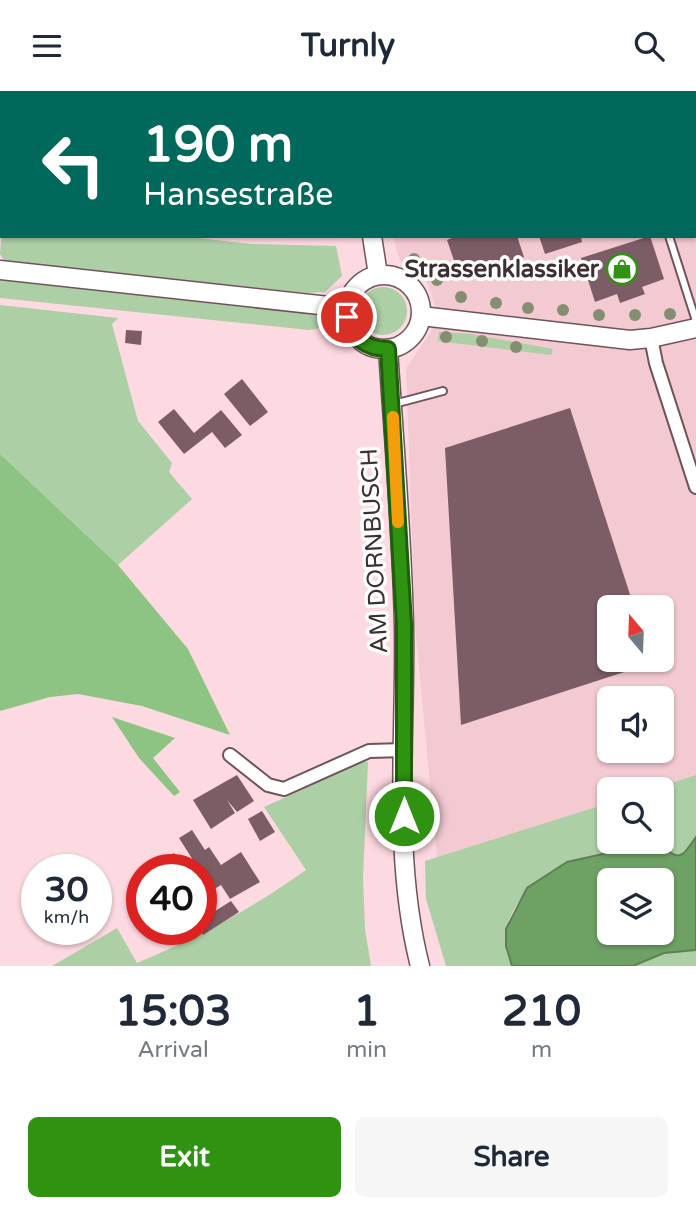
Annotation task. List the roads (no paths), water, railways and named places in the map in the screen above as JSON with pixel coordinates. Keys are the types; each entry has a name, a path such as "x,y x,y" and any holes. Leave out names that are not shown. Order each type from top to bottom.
{"main road":[{"path":"372,238 378,275"},
{"path":"0,270 347,308"},
{"path":"378,275 391,275 411,286 417,295 421,316 407,341 388,349 370,347 354,335 347,308 355,288 378,275"},
{"path":"421,316 630,340 696,328"},
{"name":"AM DORNBUSCH","path":"388,349 404,624 408,895 420,966"}],"street":[{"path":"651,338 656,363 696,487"},
{"path":"230,755 268,785 284,789 369,751 404,750"}],"lane":[{"path":"670,238 696,321"},
{"path":"392,404 443,391"}],"place":[{"name":"Strassenklassiker","path":"622,269"}]}
